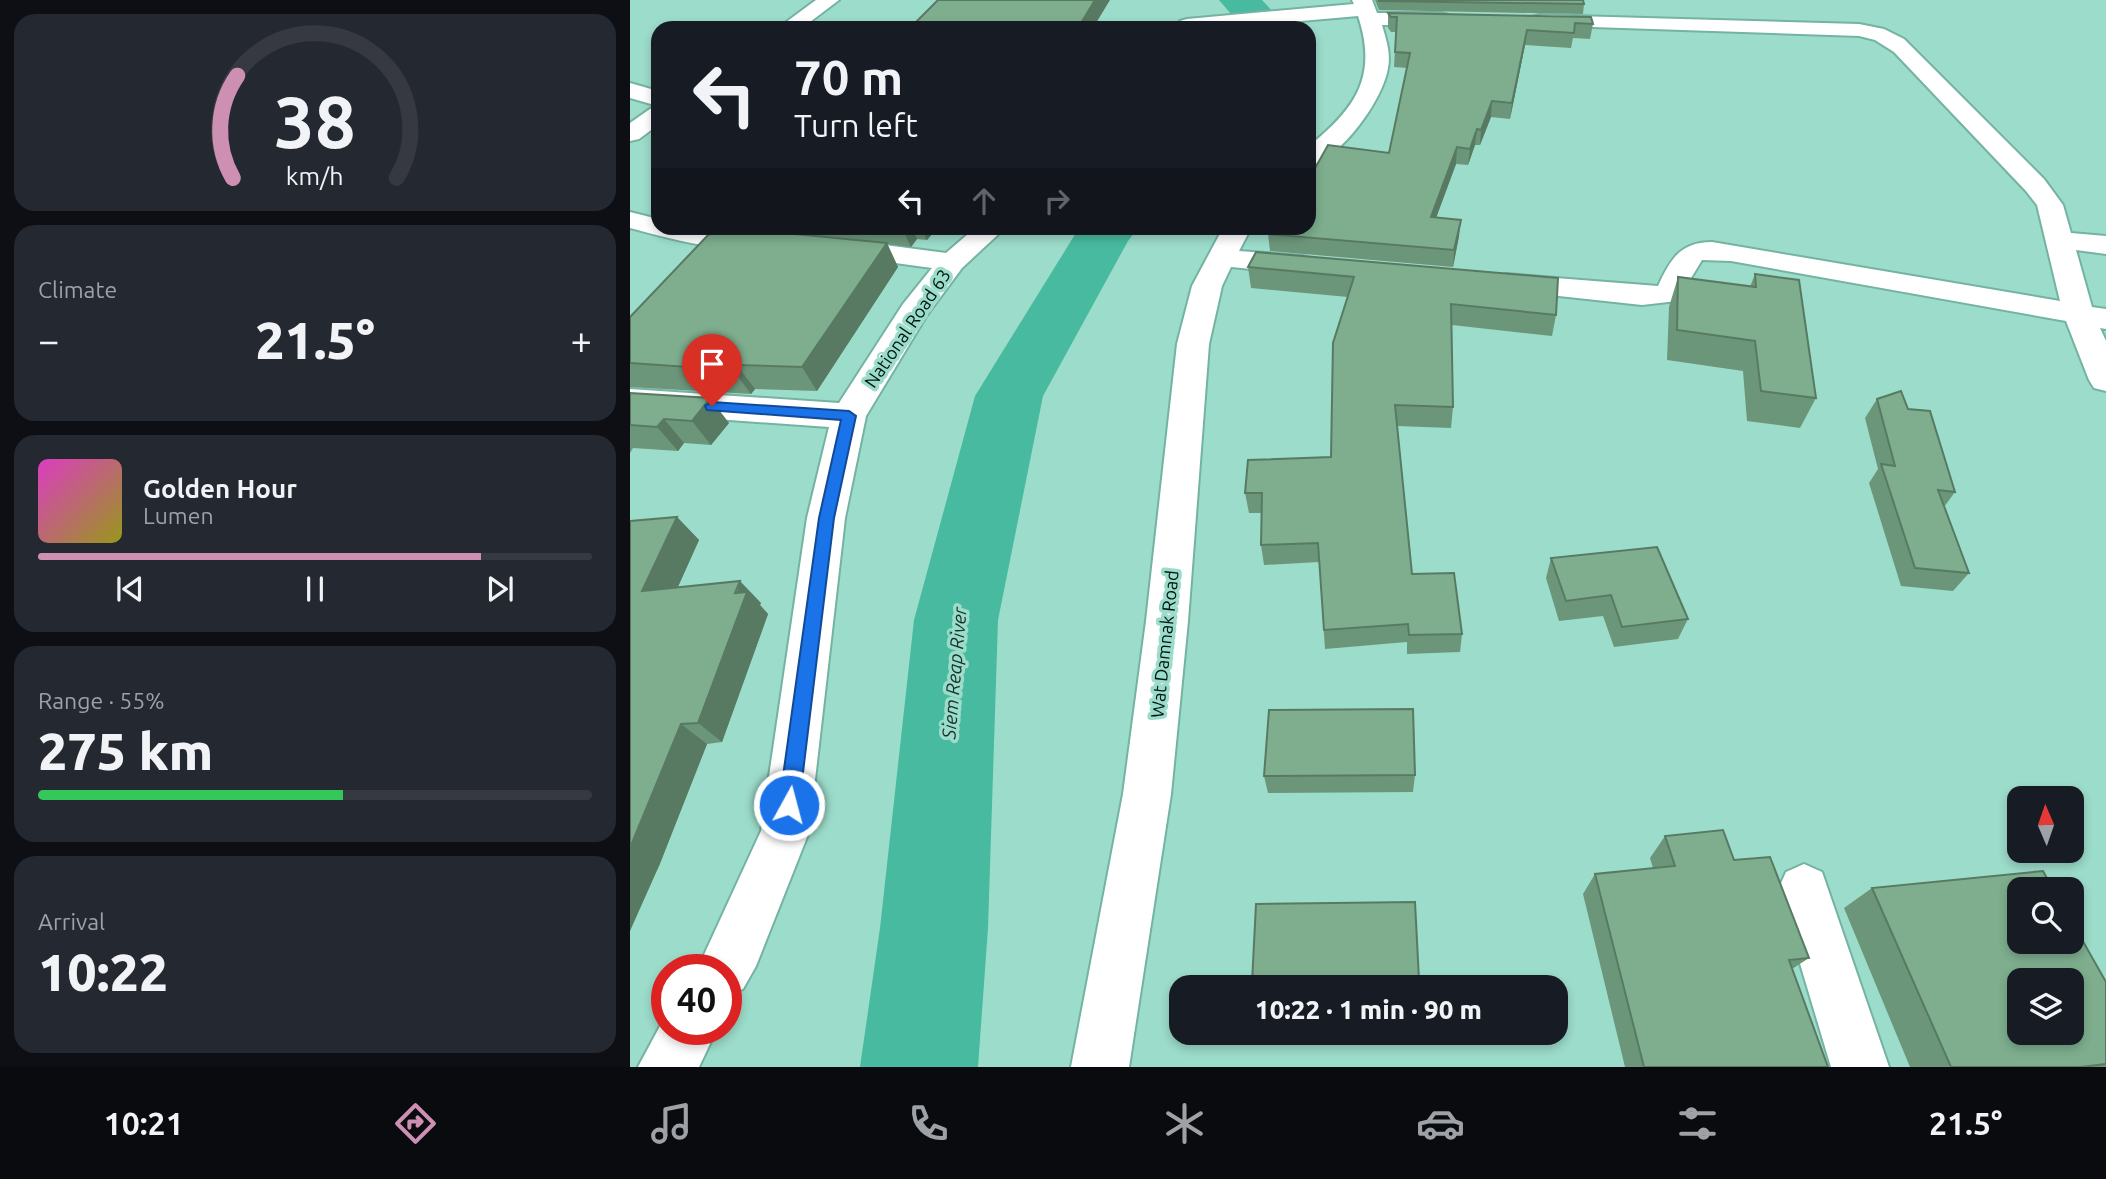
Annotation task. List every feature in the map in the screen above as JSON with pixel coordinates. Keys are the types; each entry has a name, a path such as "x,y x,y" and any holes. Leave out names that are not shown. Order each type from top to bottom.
{"street":[{"path":"798,21 829,0"},
{"path":"1316,154 1359,110 1378,66 1365,9"},
{"path":"1238,21 1365,9 1461,20"},
{"path":"1514,20 1879,33 1902,47 2035,185 2050,205 2059,240 2092,316 2106,380"},
{"path":"630,90 651,97"},
{"path":"630,134 651,119"},
{"path":"630,220 651,225"},
{"path":"696,235 952,262"},
{"name":"National Road 63","path":"733,954 785,832 826,518 849,416 914,311 952,262 983,235"},
{"path":"2059,240 2106,244"},
{"path":"1229,242 1331,267"},
{"name":"Wat Damnak Road","path":"1100,1067 1147,794 1193,344 1207,286 1229,242"},
{"path":"1481,281 1666,295 1671,290 1684,258 1694,252 1706,250 1731,252 2092,316"},
{"path":"630,401 849,416"},
{"path":"1804,890 1860,1067"},
{"path":"667,1067 680,1045"}],"building":[{"path":"938,0 1095,0 1082,21 917,21"},
{"path":"1583,0 1584,4 1379,1"},
{"path":"1388,13 1591,17 1593,24 1575,23 1574,33 1527,30 1512,103 1492,101 1470,149 1457,147 1431,217 1461,220 1454,250 1280,235 1316,235 1316,166 1328,145 1389,153 1410,53 1395,52 1397,17 1391,17"},
{"path":"708,235 806,235 887,243 802,367 737,365 733,370 630,363 630,317"},
{"path":"1256,252 1558,278 1556,315 1451,304 1453,407 1395,405 1412,574 1454,573 1462,634 1409,635 1408,624 1324,630 1318,543 1261,545 1262,493 1245,493 1248,460 1331,457 1333,343 1354,277 1248,267"},
{"path":"1755,274 1799,280 1816,398 1761,391 1755,341 1677,330 1678,277 1756,287"},
{"path":"1901,391 1908,409 1930,411 1955,492 1938,490 1969,573 1915,568 1881,464 1895,466 1877,399"},
{"path":"630,393 710,398 692,421 664,419 657,427 630,425"},
{"path":"677,517 642,591 740,581 735,593 747,592 698,723 681,724 630,848 630,521"},
{"path":"1657,547 1688,619 1622,627 1611,595 1566,601 1551,558"},
{"path":"1413,709 1415,775 1264,776 1269,710"},
{"path":"1723,830 1734,860 1770,857 1809,958 1789,960 1828,1067 1644,1067 1595,874 1675,866 1665,836"},
{"path":"2043,871 2046,877 2007,877 2007,954 2084,954 2084,943 2106,982 2106,1064 2081,1067 1951,1067 1872,888"},
{"path":"1415,902 1419,975 1252,975 1256,904"}],"waterway":[{"name":"Siem Reap River","path":"1239,0 1260,21"},
{"name":"Siem Reap River","path":"919,1067 934,928 956,620 1009,396 1103,235"}],"route":[{"path":"712,406 849,416 826,518 789,805"}]}
